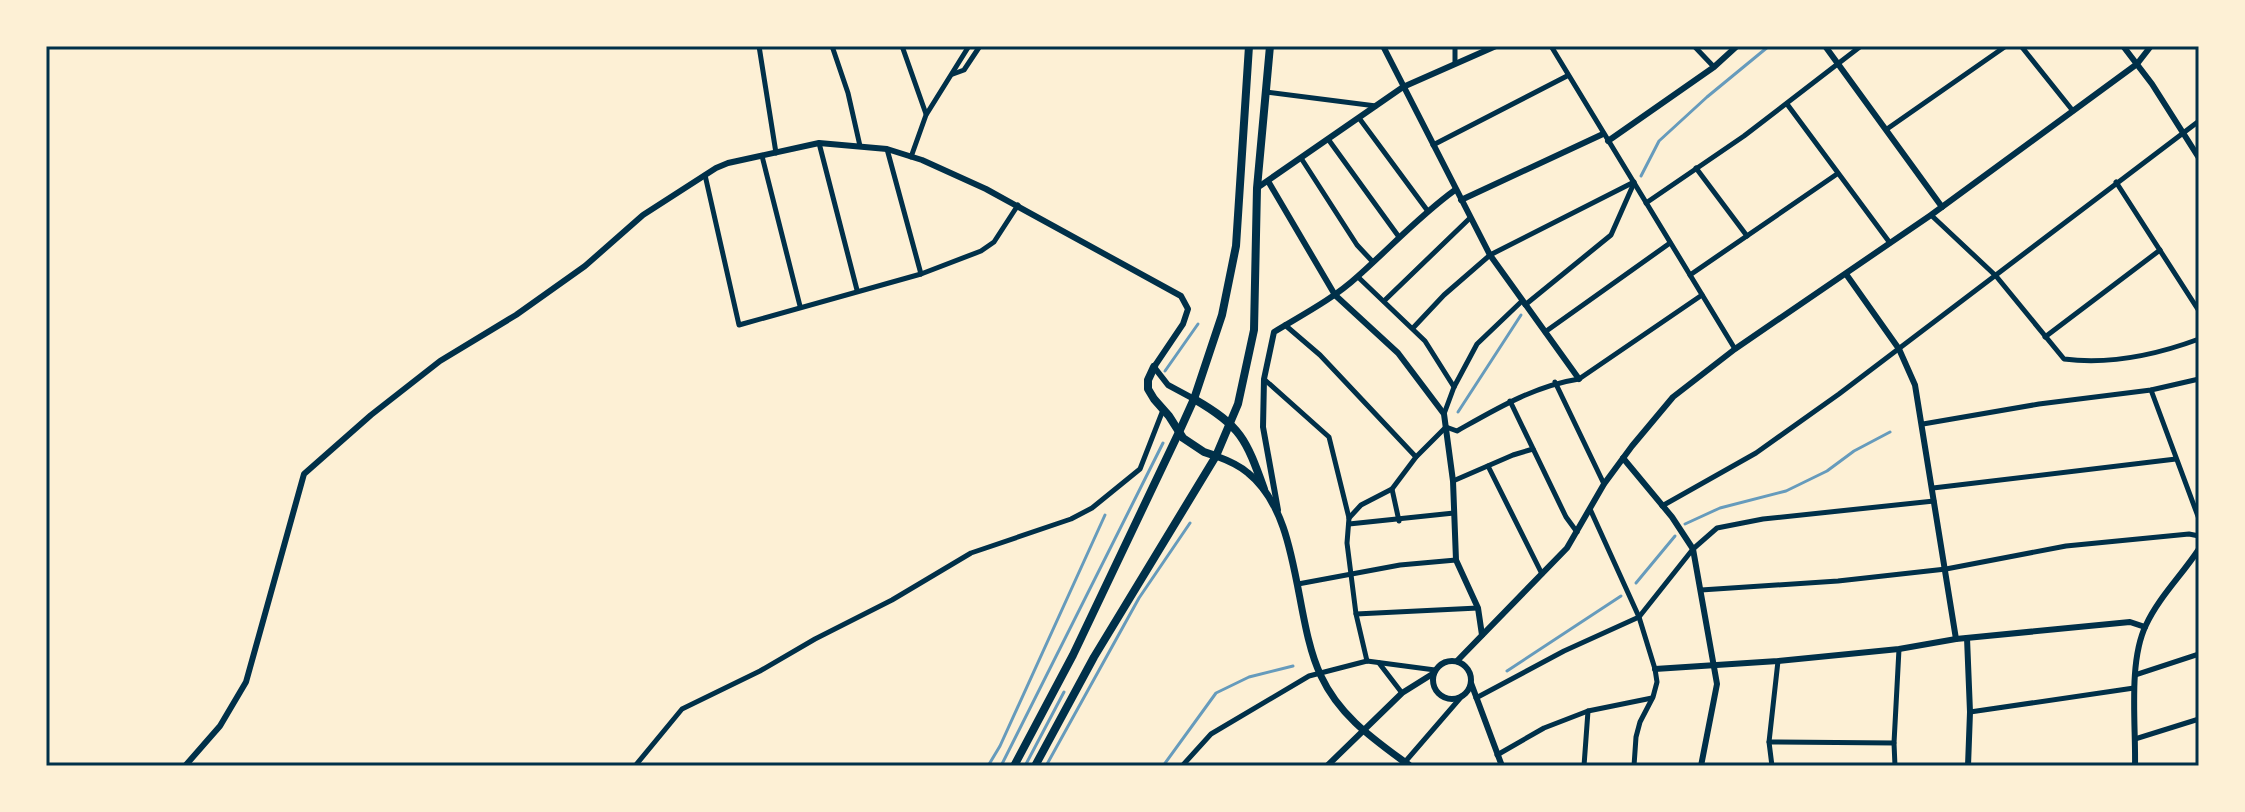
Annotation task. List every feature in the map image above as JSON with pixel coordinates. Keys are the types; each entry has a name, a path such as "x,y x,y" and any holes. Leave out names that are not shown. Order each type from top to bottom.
{"highway":[{"path":"1014,766 1073,655 1180,430 1194,399 1222,315 1236,246 1249,46"},
{"path":"1035,766 1094,657 1216,456 1231,424 1245,380 1254,330 1257,188 1270,46"},
{"path":"1154,367 1148,389 1183,438 1216,456"},
{"path":"1194,399 1231,424 1247,443 1264,489"}],"main road":[{"path":"1216,456 1249,473 1264,489 1279,515 1309,637 1330,693 1362,731 1407,764"}],"street":[{"path":"759,46 776,153"},
{"path":"832,46 848,93 860,146"},
{"path":"902,46 926,115"},
{"path":"911,157 926,115 969,46"},
{"path":"952,75 964,70 980,46"},
{"path":"1383,46 1490,255 1579,379"},
{"path":"1455,46 1455,63"},
{"path":"1257,188 1403,87 1496,46"},
{"path":"1551,46 1735,349"},
{"path":"1694,46 1714,67"},
{"path":"1461,200 1606,138 1714,67 1737,46"},
{"path":"1825,46 1942,207"},
{"path":"1646,203 1787,104 1861,46"},
{"path":"1887,129 2006,46"},
{"path":"2021,46 2073,111"},
{"path":"2123,46 2199,158"},
{"path":"1327,766 1402,693 1444,662 1457,661 1543,575 1577,532 1604,484 1673,397 1735,349 1931,215 2073,111 2137,64 2151,46"},
{"path":"1433,146 1567,76"},
{"path":"1266,92 1377,106"},
{"path":"1787,104 1890,243"},
{"path":"1359,118 1427,210"},
{"path":"1662,506 1756,453 1899,349 2199,121"},
{"path":"1328,139 1399,237"},
{"path":"819,143 857,290"},
{"path":"185,766 220,726 246,682 304,474 440,361 516,315 585,266 643,215 690,183 728,163 819,143 887,149 1018,205 1181,296 1188,309 1186,318 1154,367 1168,385 1194,399"},
{"path":"887,149 921,274"},
{"path":"762,156 800,306"},
{"path":"1301,158 1357,245 1372,261"},
{"path":"1696,168 1747,236"},
{"path":"1690,275 1837,174"},
{"path":"705,175 739,325 921,274 981,251 994,242 1018,205"},
{"path":"1268,181 1335,295 1398,353 1444,414 1453,481 1456,560 1478,608 1482,635"},
{"path":"1413,328 1444,295 1490,255 1634,182"},
{"path":"1444,414 1454,387 1477,344 1611,235 1634,182"},
{"path":"2116,182 2199,311"},
{"path":"1279,515 1263,427 1264,379 1274,332 1335,295 1358,277 1427,210 1455,190"},
{"path":"1931,215 1996,276 2064,359 2079,361 2148,356 2199,339"},
{"path":"1384,301 1470,218"},
{"path":"1545,332 1670,243"},
{"path":"2045,337 2160,250"},
{"path":"1846,274 1899,349 1915,385 1956,639"},
{"path":"1358,277 1425,341 1454,387"},
{"path":"1446,427 1457,431 1510,401 1555,382 1579,379 1702,295"},
{"path":"1285,325 1320,355 1416,457"},
{"path":"1264,379 1329,437 1349,521 1347,543 1356,614 1367,661"},
{"path":"1923,424 2039,404 2151,390 2199,379"},
{"path":"1555,382 1604,484"},
{"path":"2151,390 2199,519"},
{"path":"1510,401 1566,517 1577,532"},
{"path":"635,766 682,709 892,600 971,553 1071,519 1092,508 1140,469 1163,410"},
{"path":"1349,521 1361,505 1392,489 1416,457 1446,427"},
{"path":"1453,481 1533,449"},
{"path":"1623,458 1693,549 1717,684 1701,766"},
{"path":"1933,488 2176,459"},
{"path":"1488,466 1543,575"},
{"path":"1392,489 1399,521"},
{"path":"1476,698 1564,651 1639,617 1693,549 1717,528 1763,519 1934,501"},
{"path":"1590,509 1639,617 1655,669 1657,682 1640,722 1634,766"},
{"path":"1349,521 1399,521 1454,513"},
{"path":"1701,590 1838,581 1946,569 2066,546 2189,534 2199,536"},
{"path":"2135,766 2134,688 2145,627 2199,549"},
{"path":"1298,584 1400,565 1456,560"},
{"path":"1356,614 1478,608"},
{"path":"1655,669 1778,661 2130,622 2145,627"},
{"path":"1967,638 1970,712 1968,766"},
{"path":"1895,766 1899,649"},
{"path":"2135,675 2199,654"},
{"path":"1182,766 1211,734 1287,688 1320,673 1367,661 1434,672"},
{"path":"1457,661 1470,672 1476,698 1502,766"},
{"path":"1772,766 1769,742 1778,661"},
{"path":"1379,663 1402,693"},
{"path":"1434,672 1432,683 1438,694 1450,699 1462,696"},
{"path":"1407,764 1471,683"},
{"path":"1970,712 2134,688"},
{"path":"1497,755 1544,728 1588,711 1653,697"},
{"path":"1584,766 1588,711"},
{"path":"2135,739 2199,719"},
{"path":"1769,742 1894,743"}],"waterway":[{"path":"1641,176 1659,141 1769,46"},
{"path":"1458,412 1521,315"},
{"path":"1165,371 1198,324"},
{"path":"1685,524 1720,508 1786,491 1827,471 1854,451 1890,432"},
{"path":"1001,766 1163,443"},
{"path":"988,766 1000,746 1105,515"},
{"path":"1046,766 1139,598 1190,523"},
{"path":"1636,583 1675,536"},
{"path":"1507,671 1621,596"},
{"path":"1163,766 1216,693 1249,677 1293,666"},
{"path":"1025,766 1064,692"}]}
